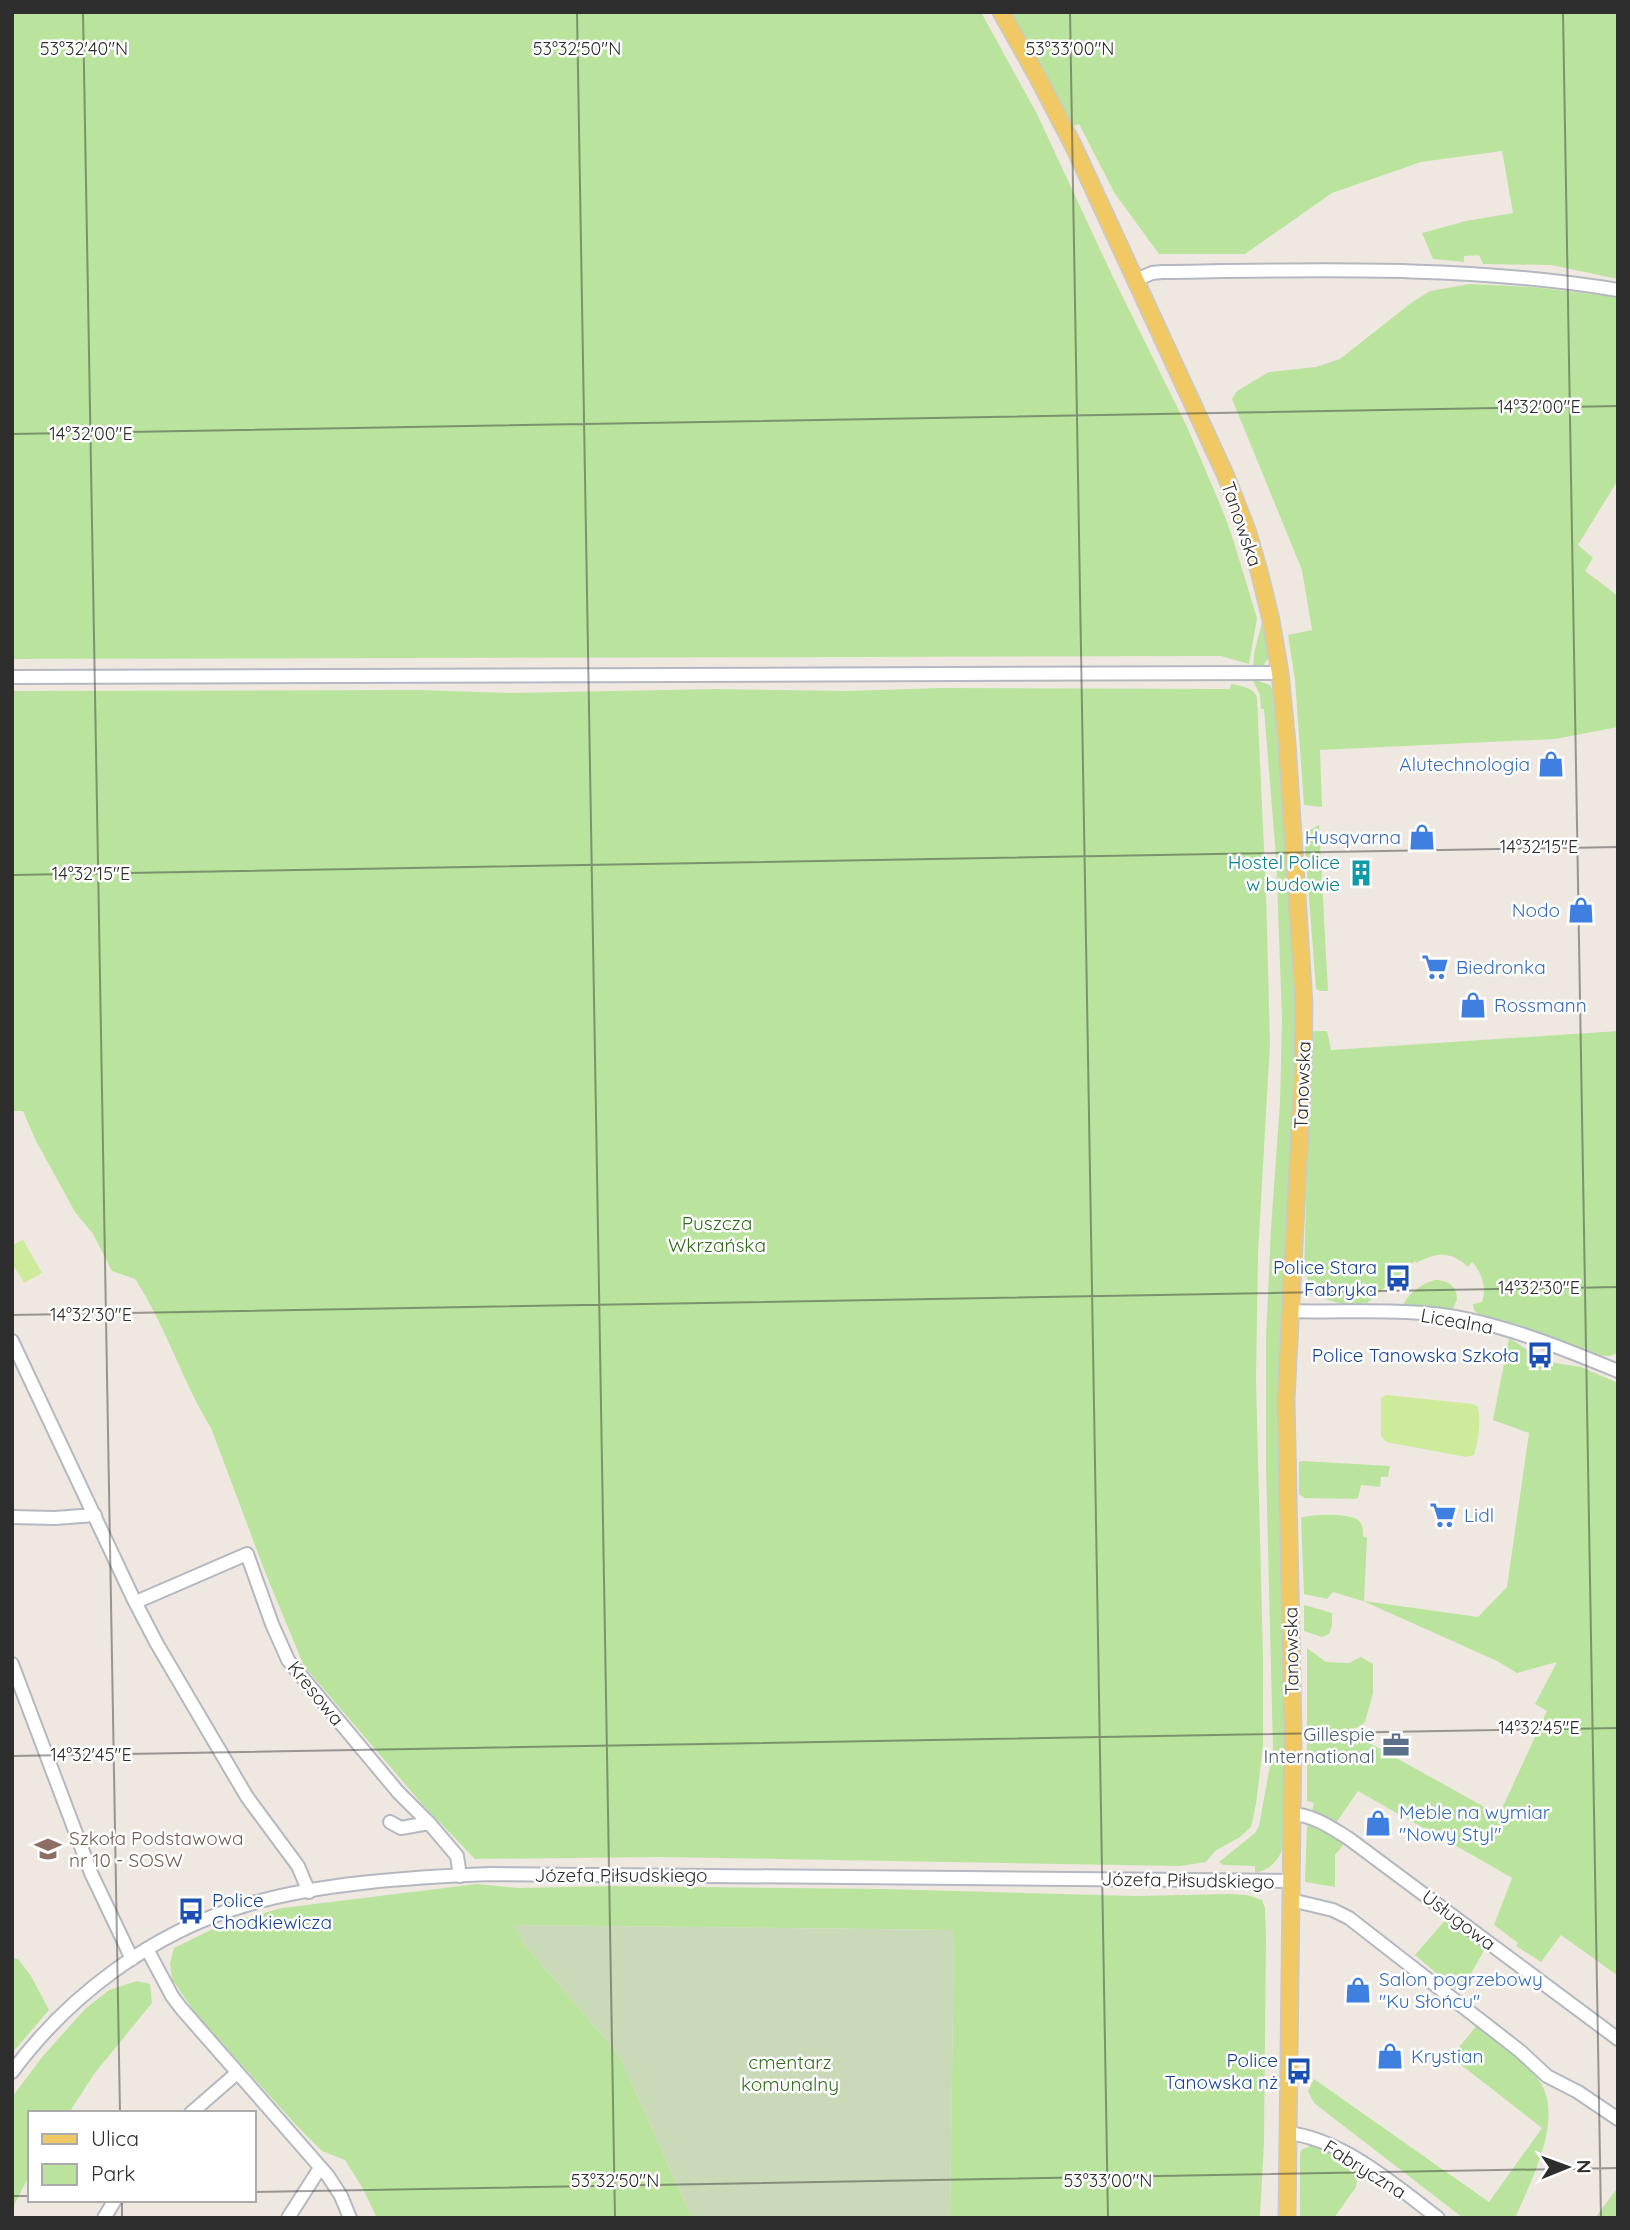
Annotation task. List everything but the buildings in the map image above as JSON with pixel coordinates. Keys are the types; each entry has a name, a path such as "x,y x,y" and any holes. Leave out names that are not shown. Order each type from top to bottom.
{"main road":[{"name":"Tanowska","path":"1001,12 1060,118 1215,450 1239,509 1264,592 1280,673 1304,1004 1286,1399 1293,1733 1287,2218"}],"street":[{"path":"1136,281 1152,273 1162,272 1474,273 1572,282 1618,290"},
{"path":"12,677 1280,673"},
{"name":"Licealna","path":"1290,1311 1404,1313 1464,1318 1618,1371"},
{"path":"12,1341 136,1602 205,1729 247,1797 298,1866 309,1892"},
{"path":"12,1517 95,1515"},
{"name":"Kresowa","path":"136,1602 247,1554 288,1660 398,1792 457,1856 460,1876"},
{"path":"12,1664 91,1873 131,1959"},
{"name":"Usługowa","path":"1292,1814 1320,1821 1348,1838 1618,2039"},
{"path":"390,1822 401,1828 429,1824"},
{"name":"Józefa Piłsudskiego","path":"12,2072 60,2017 131,1959 196,1923 228,1910 309,1892 460,1876 583,1874 1291,1881"},
{"path":"1291,1900 1333,1909 1349,1918 1520,2051 1547,2076 1578,2092 1618,2119"},
{"path":"148,1949 172,1996 320,2168 341,2196 349,2218"},
{"path":"193,2111 237,2073"},
{"name":"Fabryczna","path":"1287,2133 1315,2139 1342,2152 1374,2171 1438,2218"},
{"path":"288,2218 320,2168"},
{"path":"104,2218 115,2202"}],"green space":[{"path":"12,12 981,12 1037,114 1188,429 1222,509 1257,618 1249,664 1221,656 12,659"},
{"path":"1009,12 1618,12 1618,279 1551,265 1483,264 1479,255 1464,256 1464,262 1433,259 1422,233 1466,221 1513,213 1502,151 1421,162 1332,193 1245,254 1159,254 1115,194 1079,124 1073,126"},
{"path":"1470,284 1532,287 1618,297 1618,480 1578,545 1593,558 1585,571 1618,596 1618,727 1555,739 1320,750 1322,807 1304,805 1295,680 1288,635 1312,630 1302,570 1232,399 1237,391 1269,372 1316,367 1340,359 1430,291"},
{"path":"1266,621 1271,654 1263,666 1253,669 1262,622"},
{"path":"1252,679 1270,685 1277,697 1299,997 1285,1843 1274,1862 1255,1873 1255,1866 1223,1865 1219,1862 1255,1833 1259,1826 1273,1749 1266,1468 1266,1338 1280,1102 1282,1018 1276,857 1264,709 1261,709 1260,695"},
{"name":"Puszcza Wkrzańska","path":"1231,684 1250,689 1257,698 1270,1043 1258,1254 1256,1381 1263,1747 1251,1827 1240,1837 1215,1851 1206,1862 1179,1866 660,1857 475,1859 422,1804 304,1666 211,1428 156,1316 135,1279 112,1271 93,1234 75,1212 36,1141 23,1111 12,1111 12,691 418,690 511,693 715,689 1230,689"},
{"path":"1319,825 1328,991 1316,989 1304,833"},
{"path":"1311,1031 1327,1031 1331,1050 1618,1031 1618,1353 1610,1356 1592,1355 1519,1325 1479,1315 1473,1304 1482,1302 1483,1280 1472,1262 1468,1267 1448,1256 1436,1255 1416,1263 1415,1261 1367,1303 1336,1302 1320,1295 1313,1288 1304,1269"},
{"path":"23,1240 42,1273 24,1283 12,1263 12,1245"},
{"path":"1435,1280 1448,1283 1457,1295 1452,1310 1404,1307 1413,1292"},
{"path":"1509,1338 1529,1351 1537,1360 1581,1367 1618,1383 1618,1976 1561,1935 1541,1962 1516,1946 1518,1943 1494,1925 1512,1878 1474,1856 1358,1791 1334,1826 1312,1811 1314,1803 1307,1801 1307,1648 1326,1662 1349,1663 1361,1657 1373,1664 1373,1693 1365,1722 1355,1729 1356,1746 1362,1739 1499,1815 1547,1711 1535,1704 1557,1662 1517,1673 1497,1661 1363,1601 1333,1592 1327,1599 1304,1594 1301,1518 1322,1515 1347,1516 1361,1523 1363,1536 1367,1538 1364,1601 1478,1617 1507,1587 1529,1433 1493,1420"},
{"path":"1386,1395 1477,1406 1479,1424 1474,1455 1466,1457 1386,1442 1381,1436 1381,1398"},
{"path":"1299,1462 1390,1466 1388,1477 1381,1477 1380,1487 1361,1485 1358,1498 1305,1498 1299,1494"},
{"path":"1304,1605 1332,1613 1329,1634 1322,1637 1304,1631"},
{"path":"1307,1826 1328,1831 1344,1844 1335,1855 1335,1887 1305,1882"},
{"path":"477,1884 518,1888 612,1886 884,1889 1136,1896 1229,1894 1247,1895 1262,1900 1266,1936 1264,2143 1259,2218 950,2218 954,1930 514,1925 525,1945 615,2050 692,2218 377,2218 345,2160 322,2151 195,2013 172,1979 170,1963 174,1948 221,1925 282,1908"},
{"path":"1448,1917 1486,1947 1460,1993 1415,1955"},
{"name":"cmentarz komunalny","path":"513,1925 954,1930 950,2218 692,2218 615,2050 525,1945"},
{"path":"12,1958 18,1959 31,1976 49,2010 12,2053"},
{"path":"137,1981 150,1984 152,2003 94,2074 70,2111 28,2111 28,2178 12,2209 12,2097 43,2056 85,2009 109,1990"},
{"path":"1478,2024 1532,2072 1546,2094 1547,2129 1543,2148 1515,2218 1463,2218 1314,2103 1308,2091 1314,2079 1489,2202 1542,2128 1451,2057"},
{"path":"1310,2146 1338,2156 1356,2173 1356,2187 1334,2218 1300,2218 1300,2154 1301,2150"},
{"path":"1618,2187 1618,2218 1595,2218"}],"place":[{"name":"Alutechnologia","path":"1551,764"},
{"name":"Husqvarna","path":"1422,837"},
{"name":"Hostel Police w budowie","path":"1361,873"},
{"name":"Nodo","path":"1581,910"},
{"name":"Biedronka","path":"1435,967"},
{"name":"Rossmann","path":"1473,1005"},
{"name":"Police Stara Fabryka","path":"1398,1278"},
{"name":"Police Tanowska Szkoła","path":"1540,1355"},
{"name":"Lidl","path":"1443,1515"},
{"name":"Gillespie International","path":"1396,1745"},
{"name":"Meble na wymiar \"Nowy Styl\"","path":"1378,1823"},
{"name":"Szkoła Podstawowa nr 10 - SOSW","path":"48,1849"},
{"name":"Police Chodkiewicza","path":"191,1911"},
{"name":"Salon pogrzebowy \"Ku Słońcu\"","path":"1358,1990"},
{"name":"Krystian","path":"1390,2056"},
{"name":"Police Tanowska nż","path":"1299,2071"}]}
